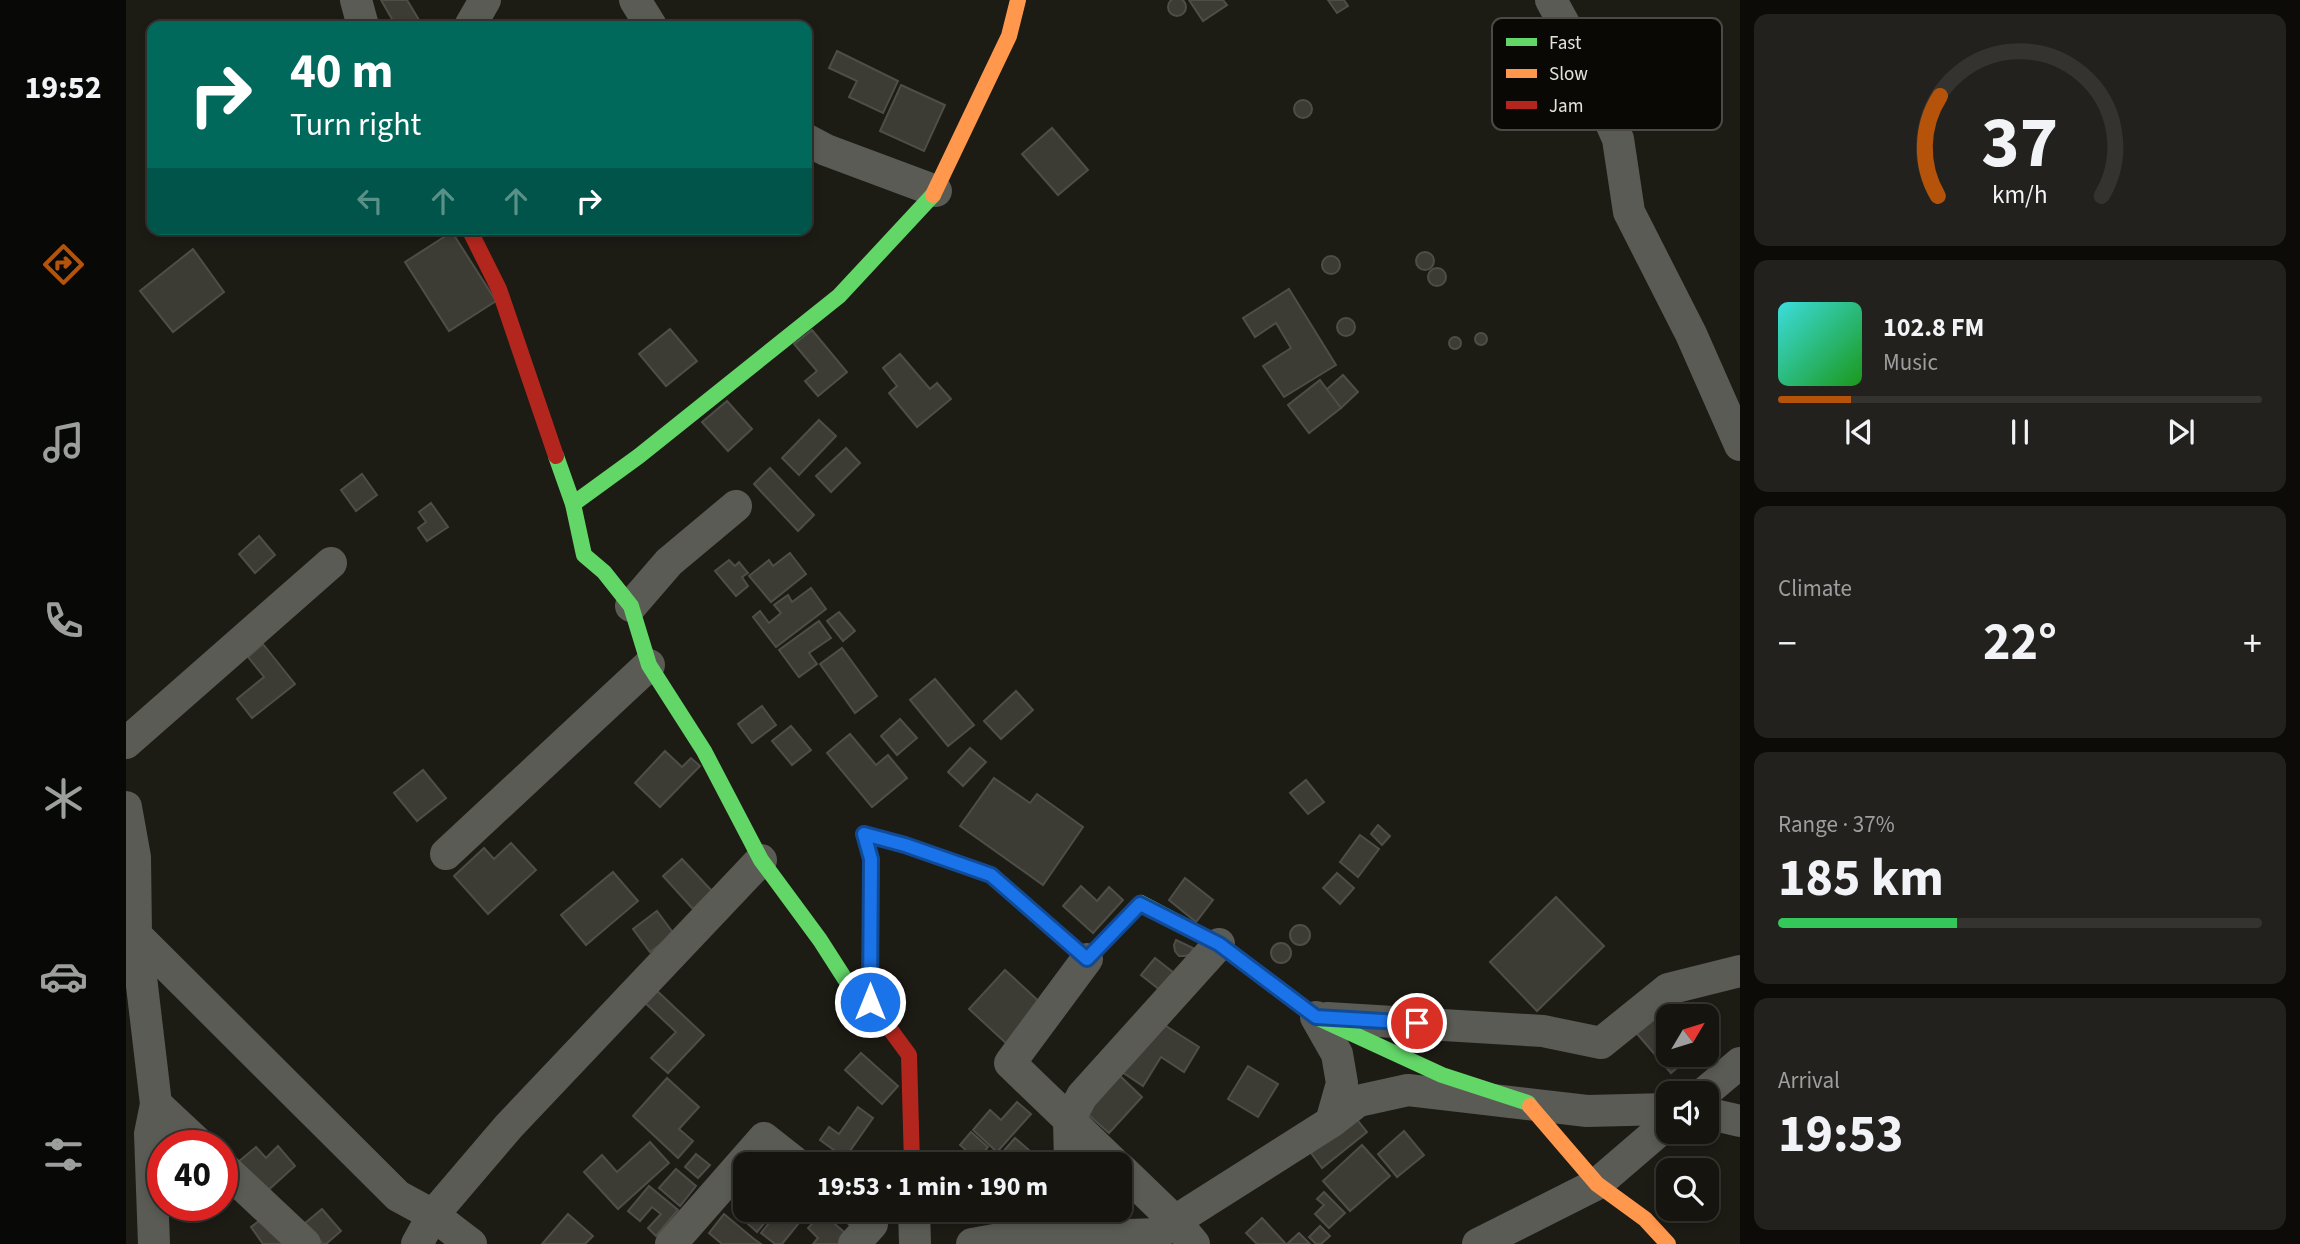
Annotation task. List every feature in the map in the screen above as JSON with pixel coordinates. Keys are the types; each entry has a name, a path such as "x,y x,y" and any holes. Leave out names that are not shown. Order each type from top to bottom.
{"street":[{"path":"356,0 362,21"},
{"path":"473,21 485,0"},
{"path":"635,0 648,21"},
{"path":"573,504 639,456 839,296 936,191 1009,36 1018,0"},
{"path":"1551,0 1561,18"},
{"path":"1614,130 1618,139 1629,212 1691,334 1740,445"},
{"path":"812,143 936,191"},
{"path":"472,235 499,289 573,504 584,555 604,572 631,606 649,665 704,751 761,860 813,929 845,979 870,1002 909,1055 912,1152"},
{"path":"631,606 669,562 736,506"},
{"path":"126,743 331,563"},
{"path":"446,855 649,665"},
{"path":"126,807 136,934 156,1104 150,1134 154,1244"},
{"path":"870,1002 871,859 864,834 905,845 991,875 1087,959"},
{"path":"417,1244 433,1215 509,1126 761,860"},
{"path":"1102,1152 1010,1063 1087,959 1140,904 1219,944 1316,1017 1442,1076 1528,1103 1597,1184 1645,1219 1668,1244"},
{"path":"136,934 398,1196 433,1215 471,1244"},
{"path":"1070,1152 1069,1120 1082,1097 1219,944"},
{"path":"1316,1017 1543,1031 1601,1043 1668,989 1740,971"},
{"path":"1316,1017 1336,1054 1342,1083 1331,1122"},
{"path":"1719,1081 1740,1063"},
{"path":"972,1244 1034,1233 1070,1223 1168,1236 1358,1101 1408,1090 1587,1111 1656,1109"},
{"path":"156,1104 184,1130"},
{"path":"1719,1116 1740,1121"},
{"path":"1478,1244 1597,1184 1656,1133"},
{"path":"752,1152 764,1138 781,1152"},
{"path":"671,1244 733,1173"},
{"path":"238,1181 304,1244"},
{"path":"1132,1185 1168,1236"},
{"path":"853,1244 872,1224 870,1222"},
{"path":"914,1222 915,1244"}],"building":[{"path":"1174,-1 1180,-1 1185,4 1183,13 1177,16 1171,13 1168,7"},
{"path":"381,0 407,0 419,20 417,21 393,21"},
{"path":"1189,0 1223,0 1227,5 1203,21"},
{"path":"1328,0 1344,0 1348,6 1337,13"},
{"path":"837,51 898,81 883,113 849,97 857,81 829,68"},
{"path":"901,85 945,105 924,151 880,131"},
{"path":"1303,100 1309,103 1312,109 1309,115 1303,118 1297,115 1294,109 1297,103"},
{"path":"1052,128 1088,170 1058,195 1022,154"},
{"path":"447,235 454,235 496,301 449,331 405,262"},
{"path":"193,249 224,292 173,332 140,291"},
{"path":"1425,252 1431,255 1434,261 1431,267 1425,270 1419,267 1416,261 1419,255"},
{"path":"1331,256 1337,259 1340,265 1337,271 1331,274 1325,271 1322,265 1325,259"},
{"path":"1437,268 1443,271 1446,277 1443,283 1437,286 1431,283 1428,277 1431,271"},
{"path":"1289,289 1336,365 1284,397 1263,366 1291,348 1276,323 1255,337 1243,318"},
{"path":"1346,318 1352,321 1355,327 1352,333 1346,336 1340,333 1337,327 1340,321"},
{"path":"670,329 697,361 666,386 639,354"},
{"path":"812,330 847,372 818,396 805,381 817,371 794,344"},
{"path":"1481,333 1487,339 1481,345 1475,339"},
{"path":"1455,337 1461,343 1455,349 1449,343"},
{"path":"900,354 930,389 937,383 951,399 917,427 889,393 897,386 883,368"},
{"path":"1343,375 1358,392 1341,408 1326,390"},
{"path":"1320,380 1341,408 1309,433 1288,405"},
{"path":"727,401 752,429 728,451 702,422"},
{"path":"819,420 836,436 799,475 782,458"},
{"path":"846,448 860,463 831,492 816,476"},
{"path":"770,468 814,515 798,531 754,484"},
{"path":"362,474 377,495 356,511 341,490"},
{"path":"431,503 448,527 427,541 418,528 426,522 419,512"},
{"path":"259,536 275,555 255,573 239,554"},
{"path":"790,553 806,574 771,602 749,576 769,560 773,566"},
{"path":"729,560 735,566 739,562 748,573 742,577 748,586 736,596 715,571"},
{"path":"811,588 826,609 776,647 753,617 760,611 769,623 781,613 774,605 788,595 792,602"},
{"path":"839,612 855,631 843,641 827,621"},
{"path":"819,621 831,638 809,653 817,664 799,677 779,650"},
{"path":"263,644 295,684 252,718 237,699 264,677 248,657"},
{"path":"842,648 877,696 855,713 820,664"},
{"path":"935,679 974,725 948,746 910,700"},
{"path":"1016,691 1033,710 1001,739 984,721"},
{"path":"762,706 776,725 752,743 738,724"},
{"path":"900,719 917,738 897,755 881,736"},
{"path":"791,726 811,750 792,765 772,741"},
{"path":"850,734 876,765 888,755 907,778 872,807 827,753"},
{"path":"970,748 986,762 963,786 948,772"},
{"path":"665,751 682,767 691,758 700,766 660,807 635,783"},
{"path":"423,770 446,798 417,821 394,793"},
{"path":"994,778 1030,803 1037,794 1083,827 1043,885 960,826"},
{"path":"1306,780 1324,802 1308,814 1290,793"},
{"path":"1378,825 1390,836 1382,845 1371,834"},
{"path":"1360,835 1379,849 1358,877 1340,862"},
{"path":"511,843 536,870 488,914 454,876 484,848 494,859"},
{"path":"682,859 712,891 693,909 663,876"},
{"path":"613,872 638,901 586,945 561,915"},
{"path":"1337,873 1354,888 1340,904 1323,888"},
{"path":"1185,878 1213,900 1196,922 1169,900"},
{"path":"1081,886 1097,901 1109,887 1123,900 1093,933 1063,906"},
{"path":"1556,897 1604,946 1537,1011 1490,962"},
{"path":"657,911 674,934 650,952 633,929"},
{"path":"1296,925 1304,925 1310,935 1304,945 1296,945 1290,939 1290,931"},
{"path":"1176,940 1193,948 1191,954 1179,956 1175,951"},
{"path":"1277,943 1285,943 1291,953 1285,963 1277,963 1271,957 1271,949"},
{"path":"1155,958 1174,973 1160,990 1141,975"},
{"path":"1005,970 1043,1005 1007,1044 969,1009"},
{"path":"654,988 704,1035 668,1073 651,1058 676,1032 642,1000"},
{"path":"1656,1007 1656,1056 1632,1028"},
{"path":"1155,1019 1199,1047 1184,1072 1161,1057 1143,1086 1122,1072"},
{"path":"861,1053 898,1086 882,1104 845,1070"},
{"path":"1248,1066 1278,1084 1258,1117 1228,1099"},
{"path":"1116,1072 1142,1097 1109,1133 1082,1109"},
{"path":"667,1078 699,1107 679,1129 693,1141 678,1158 633,1116"},
{"path":"1017,1102 1031,1114 997,1152 973,1130 990,1110 1001,1120"},
{"path":"858,1107 873,1118 849,1152 837,1152 820,1140 829,1127 839,1134"},
{"path":"1355,1117 1367,1132 1322,1168 1311,1153"},
{"path":"1404,1131 1424,1155 1397,1177 1378,1154"},
{"path":"971,1132 988,1147 984,1152 968,1152 960,1145"},
{"path":"1015,1138 1031,1152 1003,1152"},
{"path":"650,1142 669,1163 618,1209 584,1172 602,1155 617,1172"},
{"path":"1362,1145 1390,1176 1350,1211 1323,1181"},
{"path":"278,1146 295,1166 265,1193 238,1162 256,1147 266,1158"},
{"path":"696,1154 710,1165 698,1178 685,1167"},
{"path":"676,1169 696,1186 680,1206 659,1188"},
{"path":"649,1186 678,1210 656,1236 648,1228 661,1214 652,1207 640,1221 628,1211"},
{"path":"1324,1192 1345,1213 1329,1228 1315,1214 1324,1205 1317,1199"},
{"path":"322,1209 341,1231 326,1244 323,1244 305,1223"},
{"path":"568,1214 593,1236 585,1244 542,1244"},
{"path":"724,1214 761,1244 722,1244 709,1233"},
{"path":"264,1217 287,1244 263,1244 251,1227"},
{"path":"1262,1218 1286,1244 1257,1244 1246,1233"},
{"path":"746,1222 765,1222 757,1232"},
{"path":"770,1222 799,1223 782,1244 775,1244 761,1233"},
{"path":"814,1222 833,1222 849,1236 842,1244 813,1244 818,1238 808,1228"},
{"path":"1320,1226 1330,1236 1321,1244 1316,1244 1309,1237"},
{"path":"1299,1233 1310,1244 1287,1244"}],"traffic: fast":[{"path":"573,504 639,456 839,296 933,195"},
{"path":"556,456 573,504 584,555 604,572 631,606 649,665 704,751 761,860 845,979 873,1006"},
{"path":"960,864 991,875 1087,959 1141,903 1219,944 1316,1017 1442,1075 1528,1103 1530,1106"}],"traffic: slow":[{"path":"933,195 1009,36 1018,0"},
{"path":"1530,1106 1597,1184 1645,1219 1668,1244"}],"traffic: jam":[{"path":"472,235 499,289 556,456"},
{"path":"870,1002 871,859 864,834 960,864"},
{"path":"873,1006 909,1055 912,1152"}],"route":[{"path":"870,1002 871,859 864,834 905,845 991,875 1087,959 1140,904 1219,944 1316,1017 1417,1023"}]}
